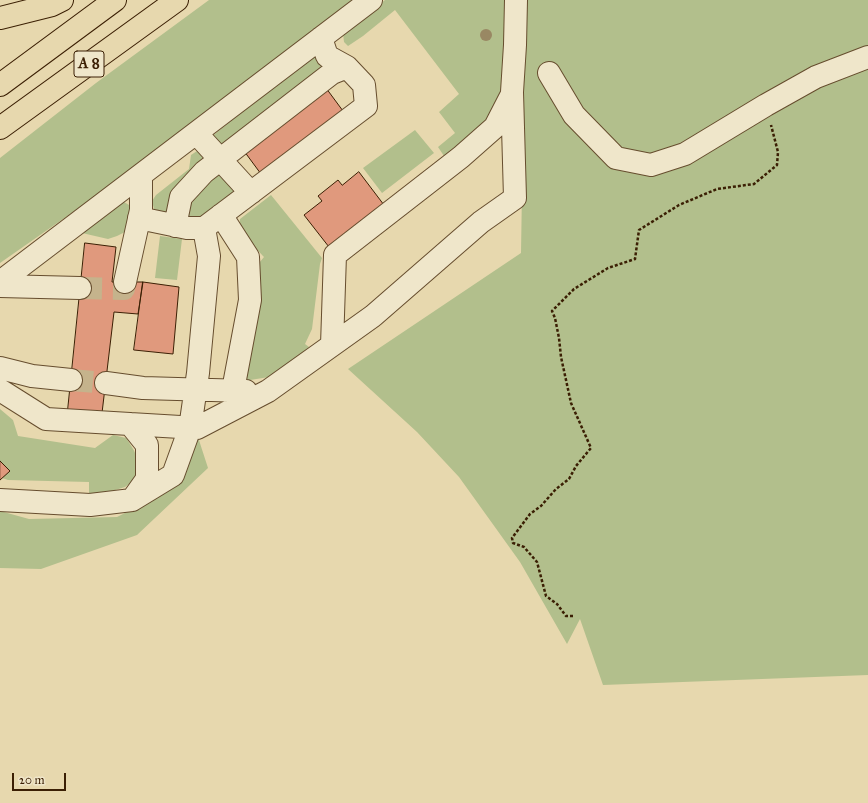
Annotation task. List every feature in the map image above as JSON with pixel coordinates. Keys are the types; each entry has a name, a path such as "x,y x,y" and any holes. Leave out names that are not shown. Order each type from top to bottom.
{"highway":[{"path":"0,18 52,5 62,0"},
{"name":"A 8","path":"0,85 115,0"},
{"name":"A 8","path":"0,128 177,0"}],"street":[{"path":"0,282 371,0"},
{"path":"0,390 46,418 197,428 268,391 373,316 481,222 515,198 512,93 516,0"},
{"path":"139,218 186,228 204,228 366,106 364,85 347,67 327,56 322,38"},
{"path":"549,73 574,115 616,158 651,165 685,154 816,77 868,57"},
{"path":"175,226 181,196 204,172 332,73 347,67"},
{"path":"332,345 335,255 461,157 495,127 512,93"},
{"path":"196,133 251,193"},
{"path":"125,282 141,210 141,175"},
{"path":"221,216 248,257 250,300 233,390"},
{"path":"0,500 90,505 132,500 173,475 190,428 194,389 198,373 209,256 204,228"},
{"path":"0,286 80,288"},
{"path":"0,368 32,376 71,380"},
{"path":"106,383 143,388 268,391"},
{"path":"130,424 147,445 147,479 132,500"}],"path":[{"path":"573,616 566,616 557,604 546,596 537,562 524,547 513,543 512,538 530,514 541,506 556,489 569,479 576,466 591,448 571,403 561,357 555,318 552,311 574,289 608,268 635,259 639,230 679,205 717,189 754,184 777,165 778,152 766,105"}],"green space":[{"path":"209,0 359,0 199,124 0,263 0,158 96,83"},
{"path":"385,0 506,0 508,87 488,120 474,134 444,156 438,147 455,133 439,112 459,94 395,10 348,46 344,42 343,33"},
{"path":"525,0 868,0 868,675 603,685 580,619 567,644 520,562 459,477 417,432 348,369 521,253"},
{"path":"315,53 326,68 222,151 211,137"},
{"path":"415,130 434,153 382,193 363,168"},
{"path":"197,151 205,152 210,155 169,212 154,209 152,201 156,195 189,169 191,155"},
{"path":"220,171 238,190 204,220 188,219 185,198"},
{"path":"271,195 322,258 312,329 305,344 309,347 296,358 269,377 244,381 259,263 264,257 245,234 240,224 240,219"},
{"path":"119,199 129,205 132,213 125,232 108,239 69,230"},
{"path":"160,236 182,239 177,280 155,278"},
{"path":"0,409 13,420 18,436 95,448 113,435 126,438 133,448 136,456 138,466 137,478 125,487 89,498 89,482 8,480 2,478 0,464"},
{"path":"197,434 208,468 137,535 41,569 0,568 0,511 29,519 117,517 143,504"}],"building":[{"path":"326,88 343,111 261,174 244,151"},
{"path":"359,172 384,205 329,247 304,215 322,201 318,196 338,180 342,185"},
{"path":"85,243 116,247 112,282 143,282 138,314 114,312 102,413 68,410"},
{"path":"143,282 179,287 173,354 134,350"},
{"path":"0,461 10,471 0,480"}],"tunnel":[{"path":"80,288 124,289 125,282"},
{"path":"71,380 106,383"}]}
